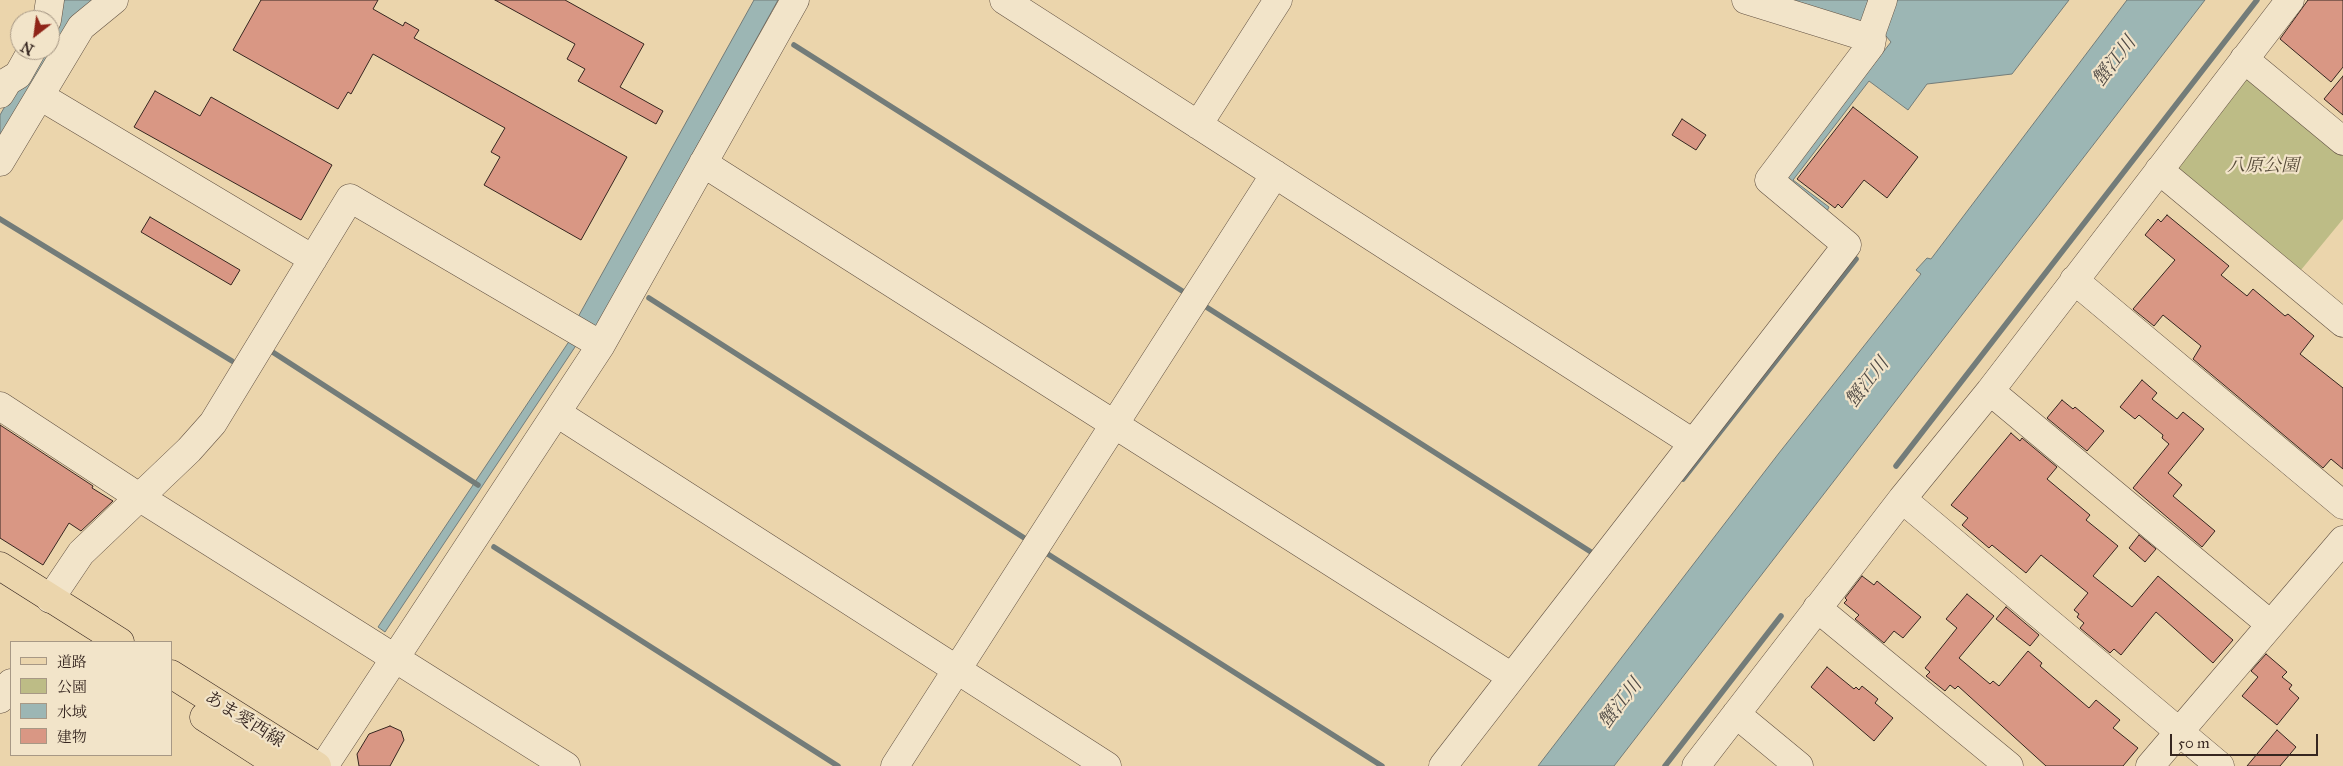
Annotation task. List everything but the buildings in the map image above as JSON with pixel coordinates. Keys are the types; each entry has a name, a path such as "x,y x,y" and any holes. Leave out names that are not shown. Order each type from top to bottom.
{"main road":[{"path":"0,566 118,641"},
{"path":"0,587 84,641"},
{"name":"あま愛西線","path":"172,675 318,766"},
{"name":"あま愛西線","path":"172,697 280,766"}],"street":[{"path":"0,162 81,27 114,0"},
{"path":"324,766 601,345 795,0"},
{"path":"1004,0 1693,444"},
{"path":"1198,125 1278,0"},
{"path":"1746,0 1872,35"},
{"path":"1443,766 1847,245 1769,180 1871,45 1872,35 1883,0"},
{"path":"1696,766 1902,499 1990,391 2290,0"},
{"path":"2244,59 2343,141"},
{"path":"3,84 18,75 26,60"},
{"path":"40,96 313,260"},
{"path":"703,163 1512,677"},
{"path":"2159,170 2343,324"},
{"path":"894,766 1274,174"},
{"path":"50,599 81,553 189,450 213,423 350,198 601,345"},
{"path":"2074,280 2343,505"},
{"path":"1990,391 2270,624"},
{"path":"0,406 139,498 566,766"},
{"path":"557,413 1107,766"},
{"path":"1902,499 2220,766"},
{"path":"2150,766 2343,540"},
{"path":"1817,608 2009,766"},
{"path":"0,699 10,684"},
{"path":"1736,714 1799,766"}],"green space":[{"name":"八原公園","path":"2250,76 2343,154 2343,219 2296,276 2175,175 2175,164 2241,78"}],"water":[{"path":"63,0 102,0 0,147 0,115 31,60 60,60 60,10 58,10"},
{"path":"754,0 778,0 597,326 586,327 578,317"},
{"path":"1785,0 2069,0 2012,74 1927,84 1908,110 1869,81 1793,180 1829,207 1826,213 1788,182 1788,174 1891,42 1881,30"},
{"name":"蟹江川","path":"2127,0 2205,0 1614,766 1538,766 1779,453 1921,274 1916,270 1927,258 1931,259"},
{"path":"572,337 579,341 385,632 378,627"}],"waterway":[{"path":"1896,466 2257,0"},
{"path":"794,45 1187,294"},
{"path":"0,219 232,361"},
{"path":"1683,479 1856,259"},
{"path":"649,298 1029,541"},
{"path":"1200,303 1591,552"},
{"path":"271,351 478,485"},
{"path":"494,547 838,766"},
{"path":"1043,551 1382,766"},
{"path":"1665,766 1781,616"}]}
